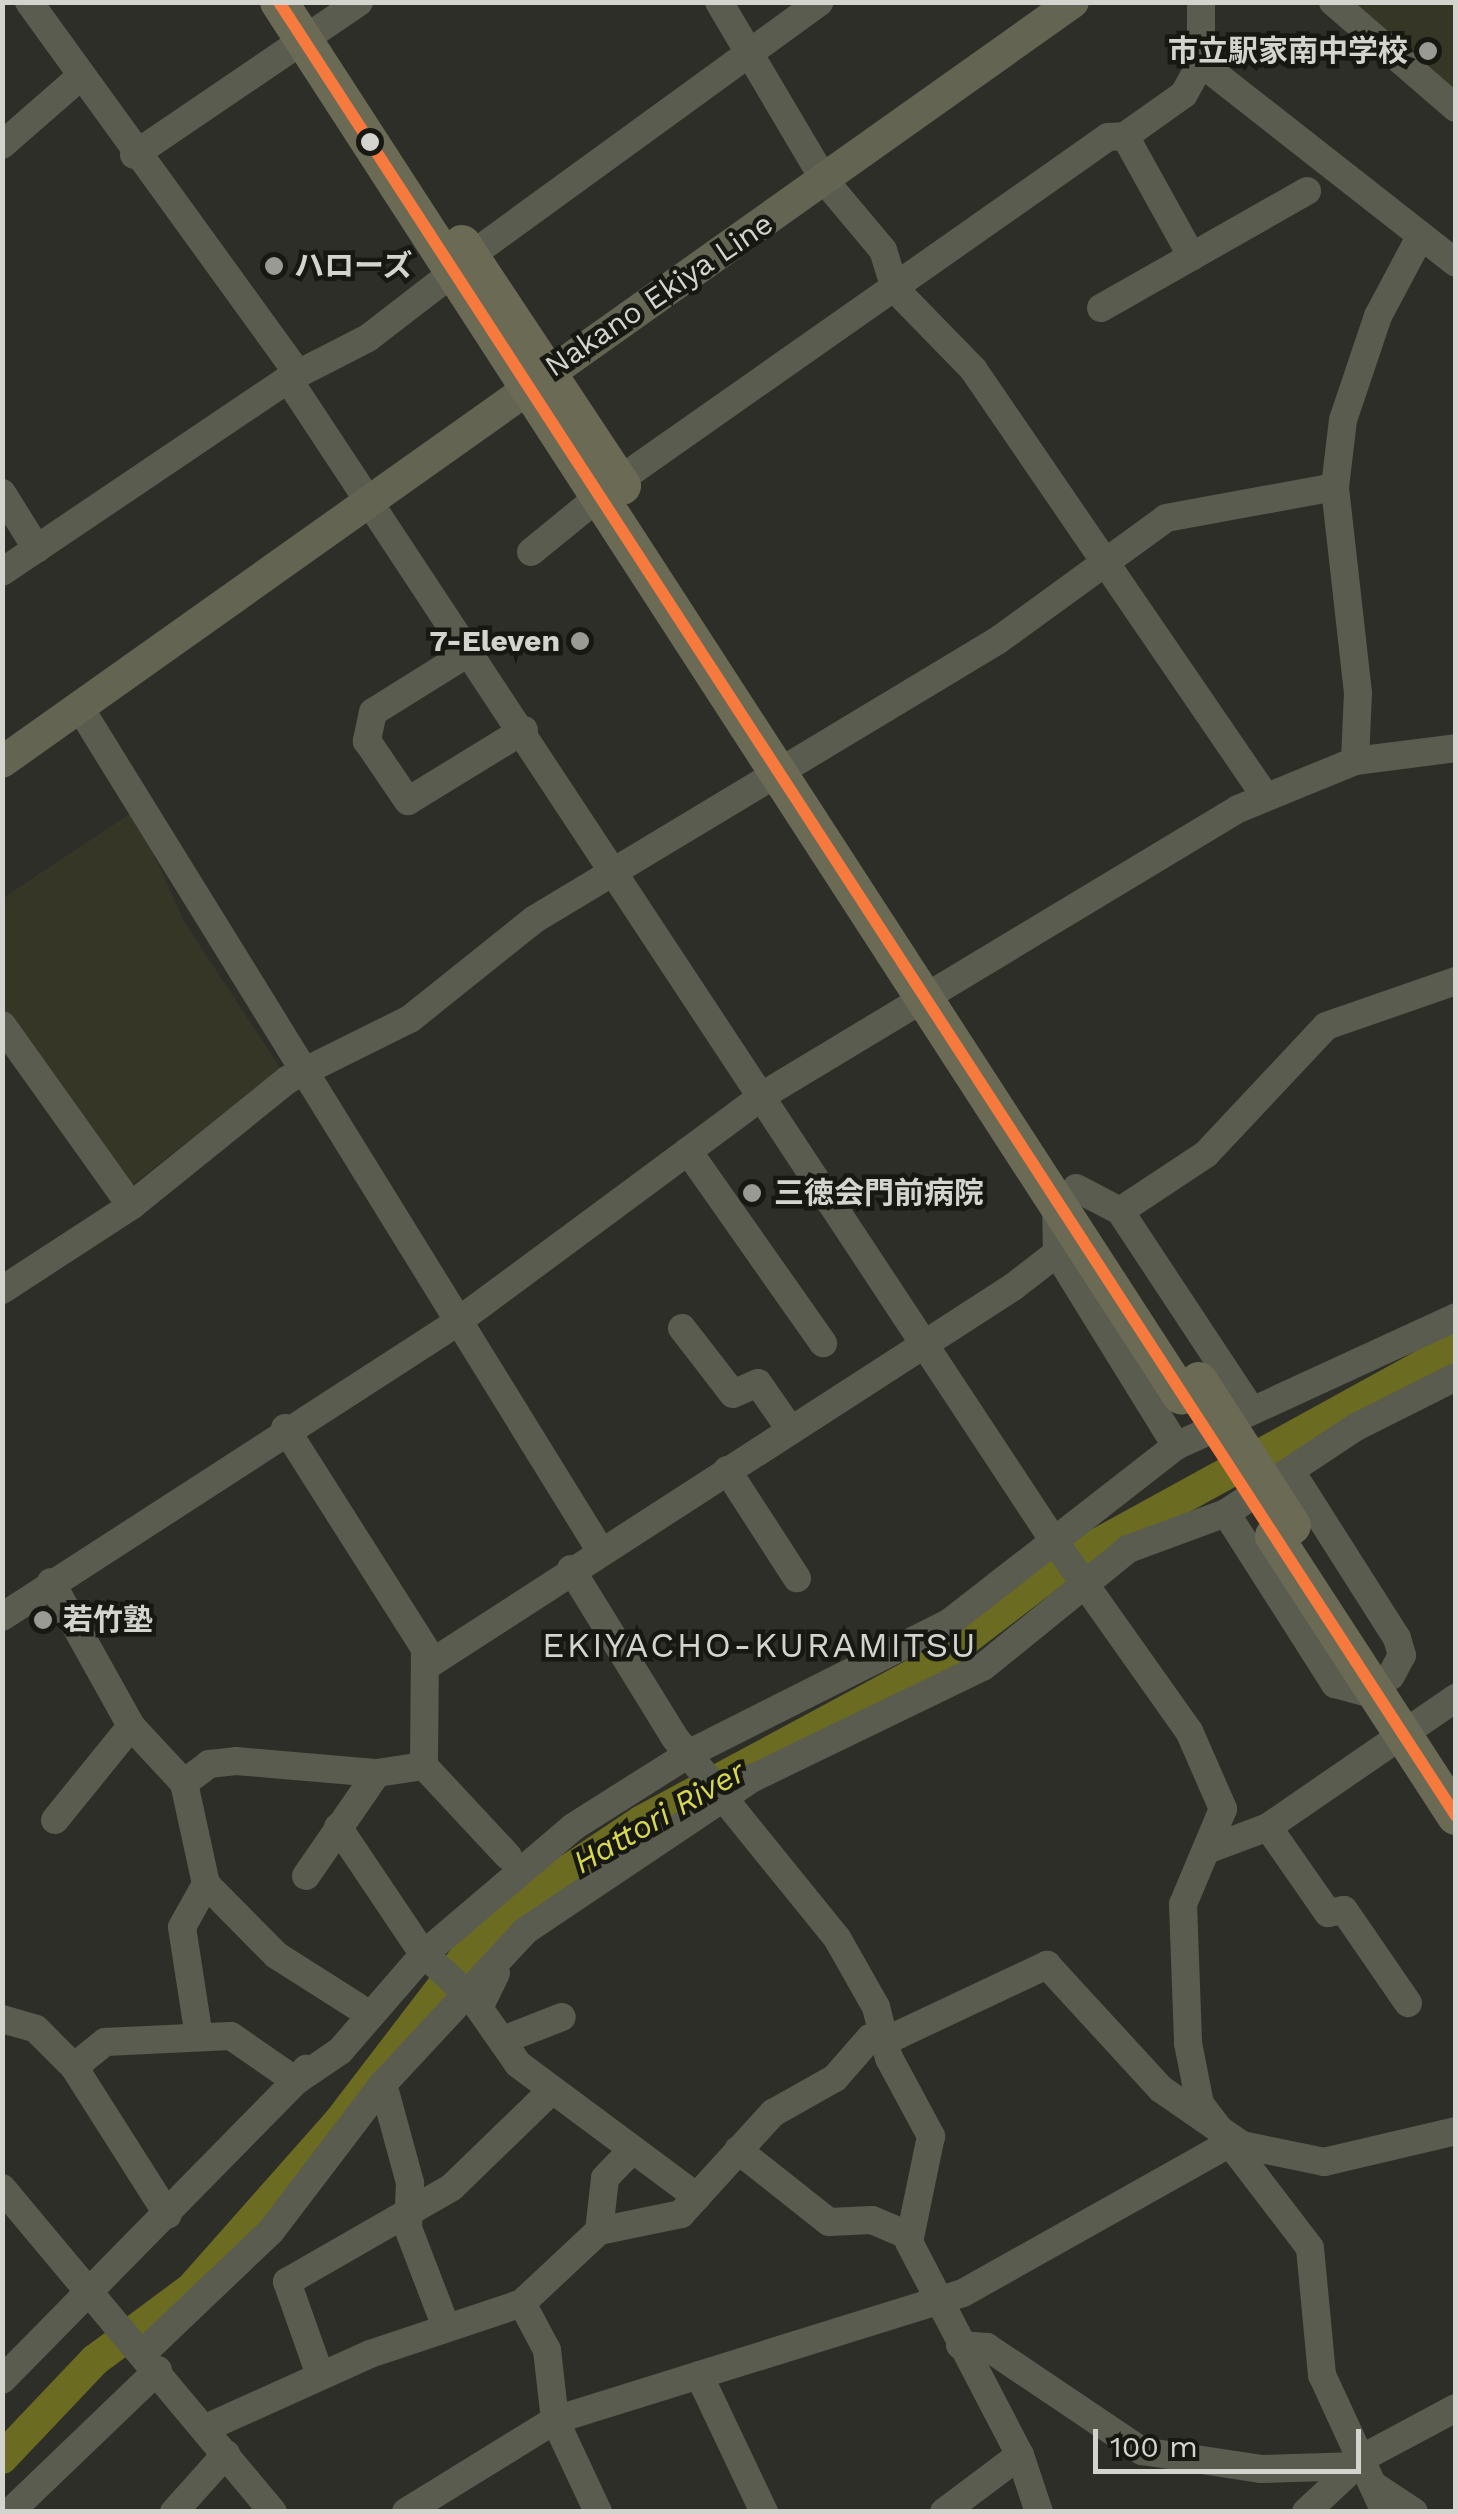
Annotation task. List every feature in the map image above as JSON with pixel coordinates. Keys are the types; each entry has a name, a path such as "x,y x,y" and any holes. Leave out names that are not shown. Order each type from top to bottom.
{"highway":[{"path":"279,2 310,23 461,265 1411,1728 1456,1816"},
{"path":"1411,1728 1456,1776"}],"main road":[{"name":"Nakano Ekiya Line","path":"2,762 535,379 825,181 1073,2"}],"street":[{"path":"29,2 134,155 296,369 288,379"},
{"path":"134,155 310,23 359,2"},
{"path":"718,2 825,181 883,250 895,289 973,369 1265,796"},
{"path":"2,572 288,379 368,338 461,265 820,2"},
{"path":"531,552 608,488 1108,137 1125,136 1184,94 1201,63 1201,2"},
{"path":"1333,2 1456,108"},
{"path":"1201,63 1456,263"},
{"path":"2,146 80,77"},
{"path":"1125,136 1192,258"},
{"path":"1101,308 1307,191"},
{"path":"1355,762 1358,692 1336,488 1343,420 1378,316 1420,237"},
{"path":"288,379 617,868 1050,1536 1159,1682 1218,1788 1223,1808 1183,1920 1214,2127"},
{"path":"2,1290 130,1206 258,1100 410,1020 473,964 617,868 997,642 1105,558 1166,518 1336,488"},
{"path":"2,493 37,549"},
{"path":"471,651 373,712 366,741 408,801 524,730"},
{"path":"80,708 453,1325 600,1550"},
{"path":"2,1617 285,1428 453,1325 765,1094 933,993 1265,796 1355,762 1456,748"},
{"path":"1120,1210 1206,1154 1326,1026 1456,981"},
{"path":"2,1025 130,1206"},
{"path":"688,1151 823,1343"},
{"path":"1176,1446 1056,1253 1066,1195 1120,1210 1250,1408"},
{"path":"425,1667 600,1550 927,1348 1056,1253"},
{"path":"1395,1348 1456,1299"},
{"path":"2,2380 94,2294 296,2081 358,2007 573,1827 690,1753 895,1656 1050,1536 1176,1446 1250,1408 1395,1348 1456,1317"},
{"path":"682,1328 733,1394 758,1383 790,1430"},
{"path":"10,2512 271,2231 383,2084 463,1990 502,1953 723,1793 982,1667 1084,1579 1128,1549 1226,1513 1294,1476 1356,1427 1456,1377"},
{"path":"285,1428 386,1578 425,1649 424,1766 508,1856"},
{"path":"727,1470 797,1578"},
{"path":"1226,1513 1335,1684 1383,1686 1402,1655 1397,1638 1294,1476"},
{"path":"571,1569 690,1753 837,1938 931,2136 908,2235 934,2305 1020,2455 1039,2512"},
{"path":"52,1582 131,1726 184,1783 206,1884 276,1955 358,2007"},
{"path":"1207,1850 1268,1827 1456,1698"},
{"path":"55,1820 131,1726"},
{"path":"184,1783 209,1764 236,1761 377,1773 424,1766"},
{"path":"306,1876 377,1773"},
{"path":"296,2081 340,2051 422,1951 508,1856 560,1821 573,1827"},
{"path":"338,1827 422,1951 463,1990"},
{"path":"1268,1827 1328,1913 1344,1910 1408,2003"},
{"path":"198,2037 182,1927 206,1884"},
{"path":"502,1953 506,1962 478,1996 503,2040 548,2094 633,2149 697,2197"},
{"path":"206,2428 320,2375 522,2303 599,2232 659,2224 697,2197 738,2150 882,2033 898,2035 1047,1965 1214,2127 1310,2248 1322,2375 1364,2474 1385,2512"},
{"path":"503,2040 562,2017"},
{"path":"2,2019 36,2030 74,2067 168,2215"},
{"path":"74,2067 106,2042 231,2036 296,2081"},
{"path":"383,2084 412,2208 408,2228 446,2327"},
{"path":"320,2375 287,2282 452,2187 548,2094"},
{"path":"1214,2127 1324,2162 1456,2131"},
{"path":"406,2512 555,2420 934,2305 1214,2127"},
{"path":"599,2232 605,2178 633,2149"},
{"path":"738,2150 829,2222 872,2220 908,2235"},
{"path":"4,2192 151,2361 273,2512"},
{"path":"522,2303 547,2350 555,2420 598,2512"},
{"path":"960,2345 988,2347 1142,2451 1261,2469 1364,2474 1414,2512"},
{"path":"984,2388 1024,2370"},
{"path":"699,2376 764,2512"},
{"path":"1306,2512 1456,2408"},
{"path":"174,2512 226,2454"},
{"path":"944,2512 1020,2455"}],"shaded area":[{"name":"市立駅家南中学校","path":"1346,3 1455,3 1455,100"},
{"path":"134,811 185,923 281,1069 128,1188 3,1011 3,898"}],"waterway":[{"name":"Hattori River","path":"2,2458 95,2360 191,2289 339,2122 473,1947 543,1887 642,1821 933,1664 1069,1560 1456,1347"}],"transit line":[{"path":"279,2 1456,1816"}],"place":[{"name":"市立駅家南中学校","path":"1428,51"},
{"name":"ハローズ","path":"274,266"},
{"name":"7-Eleven","path":"580,641"},
{"name":"三徳会門前病院","path":"752,1193"},
{"name":"若竹塾","path":"43,1620"}],"district":[{"name":"EKIYACHO-KURAMITSU","path":"760,1645"}]}
